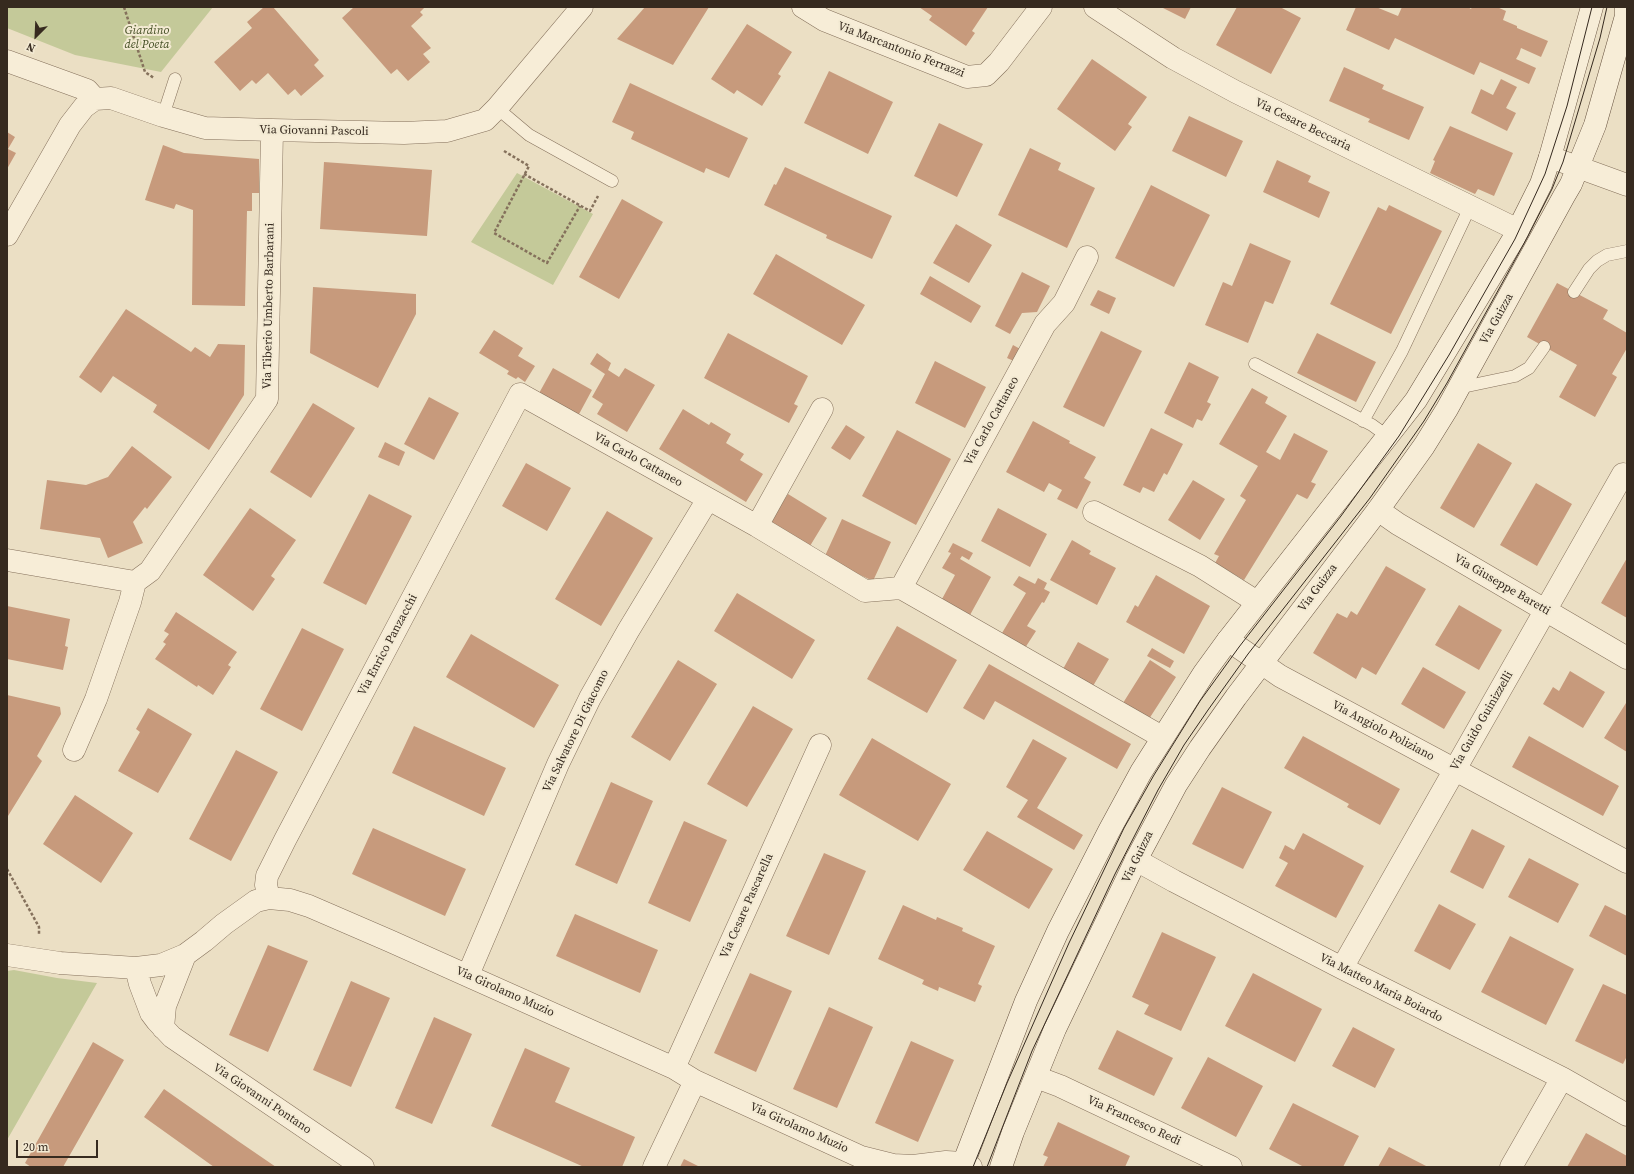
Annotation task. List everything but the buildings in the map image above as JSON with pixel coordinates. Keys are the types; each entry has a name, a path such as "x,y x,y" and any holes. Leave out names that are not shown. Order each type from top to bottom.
{"street":[{"name":"Via Giovanni Pascoli","path":"95,100 111,98 163,116 205,128 404,133 447,131 485,120 582,7"},
{"name":"Via Marcantonio Ferrazzi","path":"803,7 824,20 967,77 986,75 1000,62 1042,7"},
{"name":"Via Cesare Beccaria","path":"1095,7 1173,58 1236,92 1518,230"},
{"path":"965,1166 1026,1001 1058,932 1109,831 1162,737 1204,673 1228,640 1370,460 1427,383 1518,230 1541,184 1550,157 1592,7"},
{"name":"Via Guizza","path":"1001,1167 1013,1132 1055,1029 1136,860 1180,779 1208,736 1261,663 1378,510 1424,446 1568,190 1594,125 1626,16 1626,7"},
{"path":"7,61 87,90 95,100 84,107 70,125 7,236"},
{"name":"Via Tiberio Umberto Barbarani","path":"135,582 150,571 267,399 272,130"},
{"path":"1550,157 1627,185"},
{"name":"Via Carlo Cattaneo","path":"520,394 757,526 865,591 901,588 1045,324 1064,303 1087,257"},
{"name":"Via Enrico Panzacchi","path":"269,898 266,885 267,876 520,394"},
{"path":"757,526 822,409"},
{"name":"Via Guido Guinizzelli","path":"1342,968 1544,610 1623,474"},
{"name":"Via Salvatore Di Giacomo","path":"468,976 558,764 590,698 628,631 708,499"},
{"name":"Via Giuseppe Baretti","path":"1378,510 1398,524 1627,658"},
{"path":"1094,512 1200,566 1257,602"},
{"path":"7,560 135,582 130,602 96,699 74,750"},
{"path":"901,588 1162,737"},
{"name":"Via Angiolo Poliziano","path":"1228,640 1280,676 1627,862"},
{"name":"Via Cesare Pascarella","path":"674,1068 820,745"},
{"name":"Via Matteo Maria Boiardo","path":"1136,860 1342,968 1562,1078 1627,1115"},
{"name":"Via Girolamo Muzio","path":"136,968 161,965 185,955 256,901 269,898 290,900 309,906 674,1068 695,1081 867,1162 913,1166 946,1162 965,1166"},
{"path":"7,955 60,963 136,968"},
{"path":"163,1028 164,1006 185,955"},
{"name":"Via Giovanni Pontano","path":"136,968 140,984 151,1013 163,1028 181,1043 363,1167"},
{"name":"Via Francesco Redi","path":"1036,1077 1231,1167"},
{"path":"1511,1167 1562,1078"},
{"path":"654,1167 695,1081"}],"lane":[{"path":"163,116 174,84"},
{"path":"496,108 529,135 610,180"},
{"path":"1363,421 1402,351 1470,207"},
{"path":"1574,292 1589,268 1597,261 1607,255 1627,251"},
{"path":"1458,388 1515,376 1529,368 1544,347"},
{"path":"1255,364 1363,421 1388,436"}],"path":[{"path":"124,7 145,72 174,84"},
{"path":"504,151 529,166 494,233 547,262 580,206"},
{"path":"524,174 590,211 610,180"},
{"path":"7,869 39,927 39,936"}],"green space":[{"name":"Giardino del Poeta","path":"7,7 213,7 161,72 75,55 7,28"},
{"path":"517,173 593,214 553,285 471,242"},
{"path":"14,970 57,978 97,983 7,1140 7,971"}],"tram line":[{"path":"973,1167 1007,1083 1069,943 1124,828 1154,775 1200,701 1239,647 1341,516 1399,436 1449,355 1515,239 1545,174 1567,106 1592,7"},
{"path":"987,1167 1032,1051 1115,874 1158,790 1184,745 1248,654 1370,498 1424,421 1447,383 1527,238 1552,189 1563,162 1600,38 1607,7"}]}
